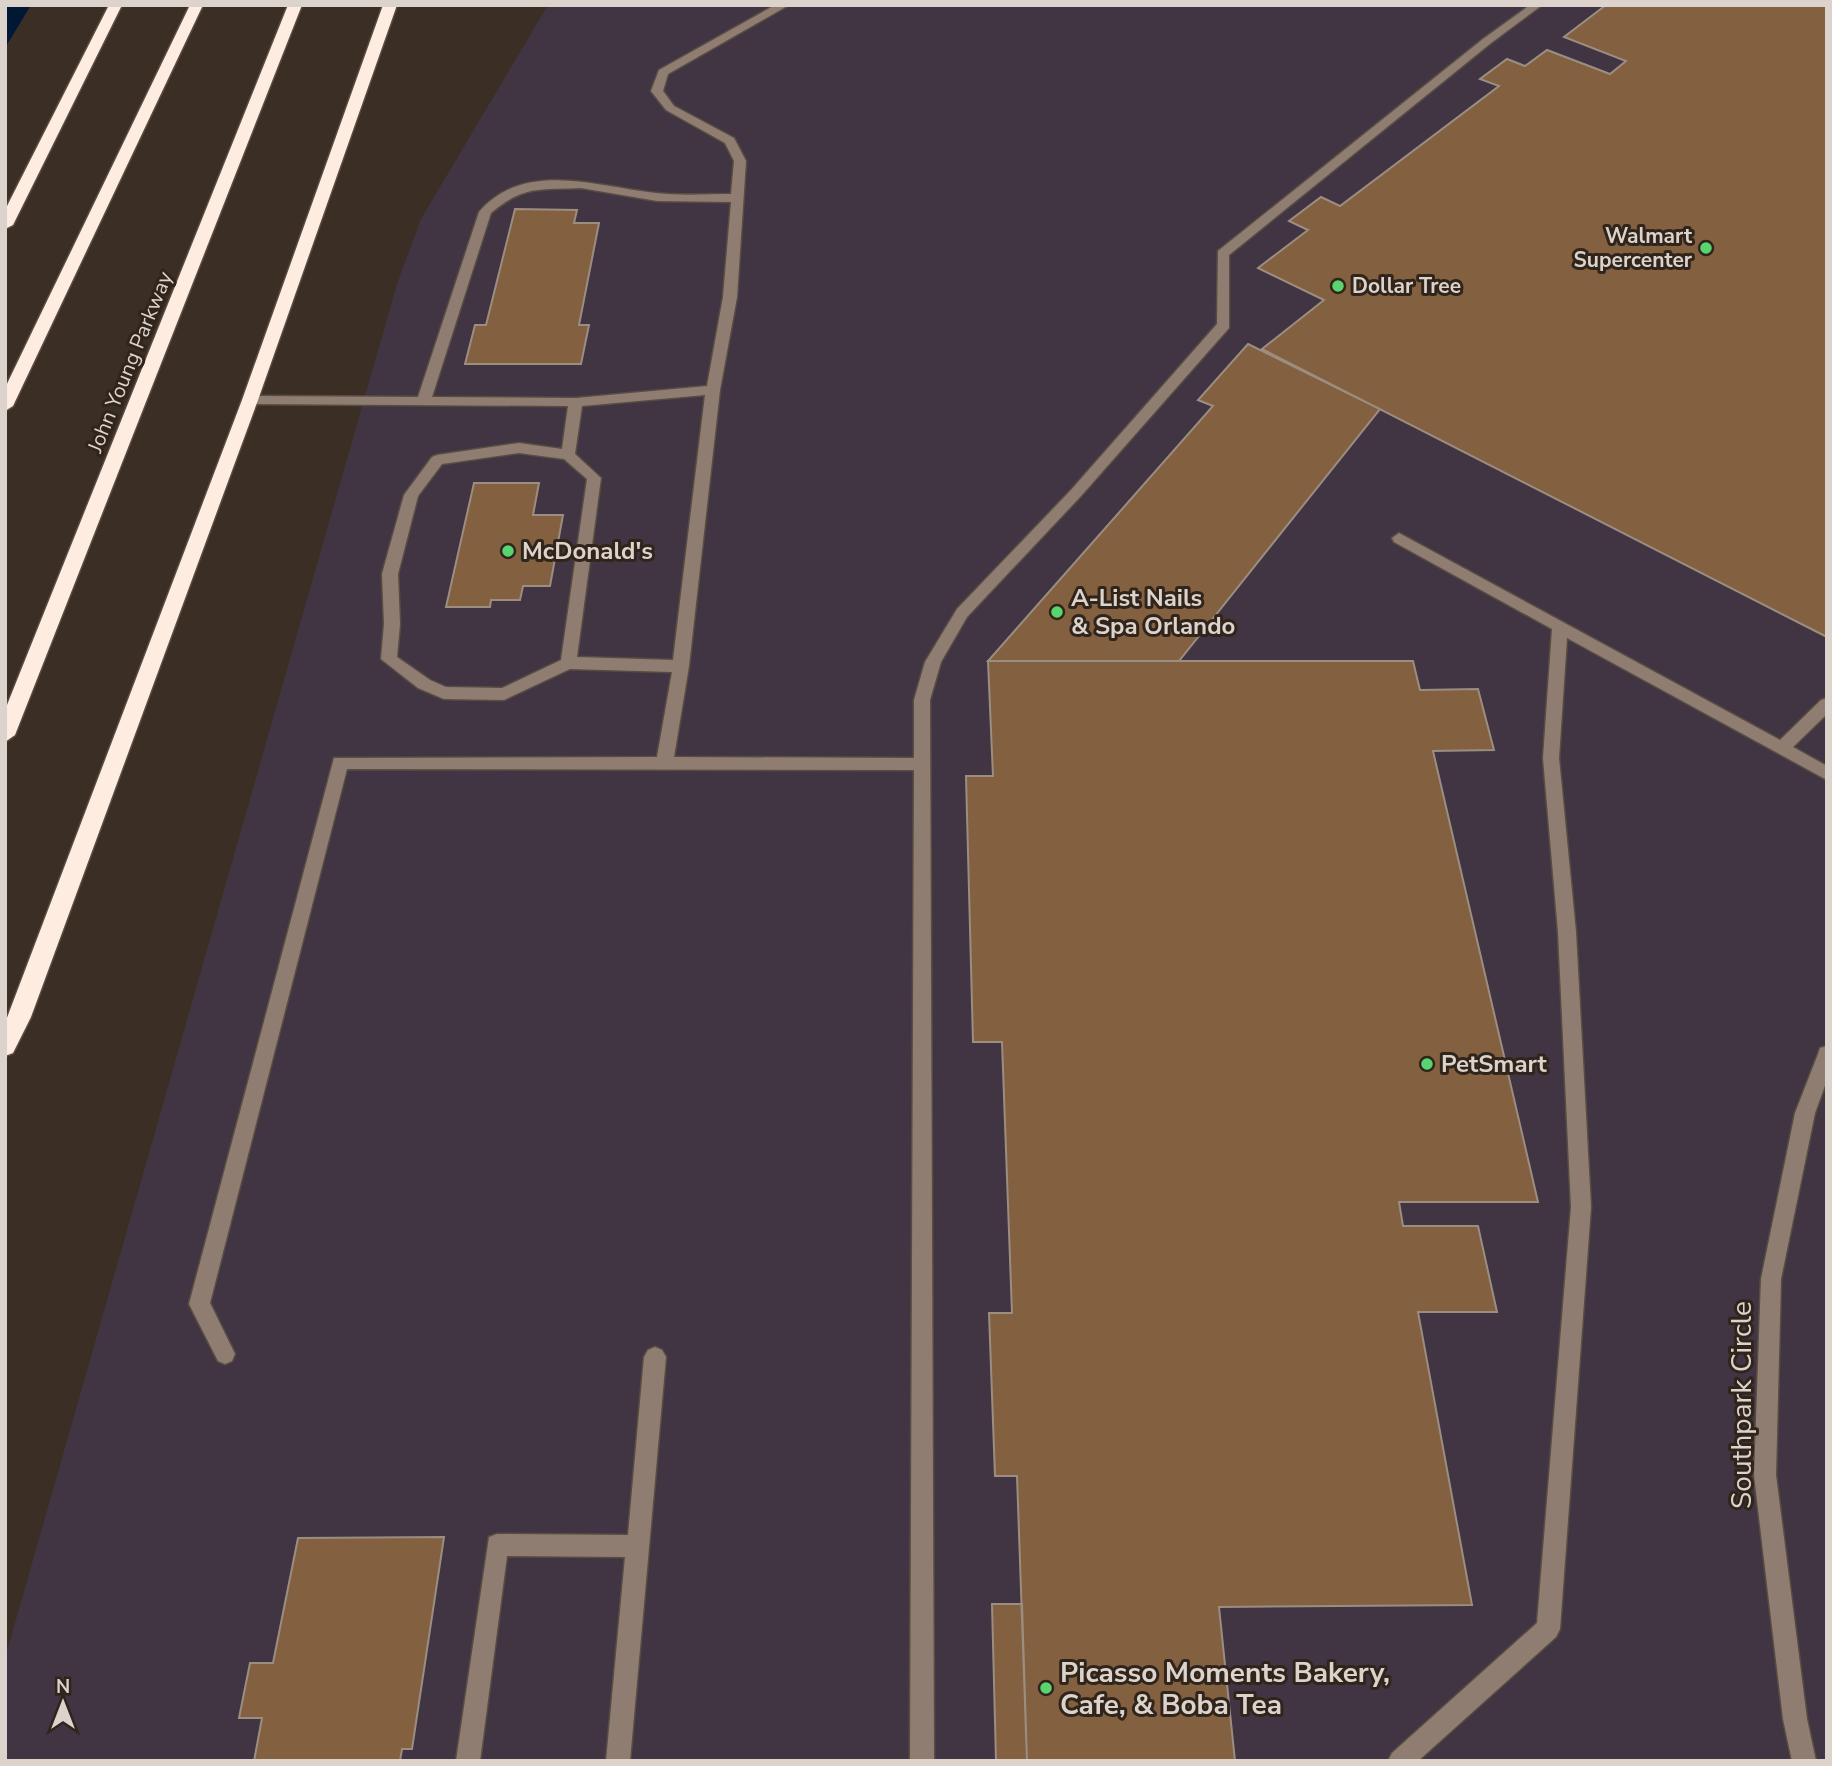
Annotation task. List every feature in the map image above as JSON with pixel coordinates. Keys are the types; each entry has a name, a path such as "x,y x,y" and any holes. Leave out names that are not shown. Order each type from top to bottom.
{"highway":[{"path":"5,225 116,5"},
{"path":"5,406 197,5"},
{"name":"John Young Parkway","path":"5,736 295,5"},
{"path":"5,1046 20,1017 250,400 390,5"}],"street":[{"path":"665,761 681,666 713,390 730,297 740,161 730,141 670,108 657,91 663,72 784,5"},
{"path":"922,1761 922,700 933,663 962,614 1076,493 1224,325 1223,254 1487,41 1537,5"},
{"path":"424,401 485,212 506,194 523,187 581,184 657,197 736,198"},
{"path":"250,400 576,402 713,390"},
{"path":"568,455 576,402"},
{"path":"568,663 594,478 568,455 519,448 437,460 411,495 390,574 392,624 389,659 424,684 444,693 505,694 568,663 681,666"},
{"path":"1399,538 1827,774"},
{"path":"1400,1761 1548,1629 1581,1207 1567,932 1551,758 1560,627"},
{"path":"1781,749 1827,704"},
{"path":"225,1354 199,1304 340,763 665,761 922,764"},
{"name":"Southpark Circle","path":"1804,1761 1795,1719 1765,1475 1771,1293 1805,1113 1827,1054"},
{"path":"618,1761 655,1357"},
{"path":"468,1761 497,1545 638,1546"}],"shaded area":[{"path":"548,5 1827,5 1827,1761 5,1761 5,1658 397,284 421,219"}],"water":[{"path":"5,5 31,5 5,48"}],"building":[{"path":"1606,5 1827,5 1827,637 1262,349 1324,300 1258,268 1308,230 1289,221 1321,197 1340,206 1499,86 1480,79 1507,59 1525,66 1547,50 1610,74 1626,61 1564,37"},
{"path":"515,209 577,210 574,223 599,223 579,325 589,325 581,364 465,364 475,325 486,325"},
{"path":"1248,344 1380,409 1179,661 988,661 1213,406 1198,400"},
{"name":"McDonald's","path":"474,483 539,483 533,515 563,515 550,586 523,586 520,600 491,600 490,607 446,607"},
{"path":"988,661 1413,661 1420,690 1478,689 1494,750 1433,751 1538,1202 1399,1202 1403,1226 1478,1226 1497,1312 1418,1312 1472,1605 1219,1607 1235,1761 1027,1761 1017,1476 995,1476 989,1313 1012,1313 1002,1042 973,1042 966,776 993,776"},
{"path":"444,1537 412,1749 402,1749 400,1761 254,1761 262,1718 239,1718 250,1663 273,1663 298,1538"},
{"path":"992,1604 1022,1604 1027,1761 996,1761"}],"place":[{"name":"Walmart Supercenter","path":"1706,248"},
{"name":"Dollar Tree","path":"1338,286"},
{"name":"McDonald's","path":"508,551"},
{"name":"A-List Nails & Spa Orlando","path":"1057,612"},
{"name":"PetSmart","path":"1427,1064"},
{"name":"Picasso Moments Bakery, Cafe, & Boba Tea","path":"1046,1688"}]}
